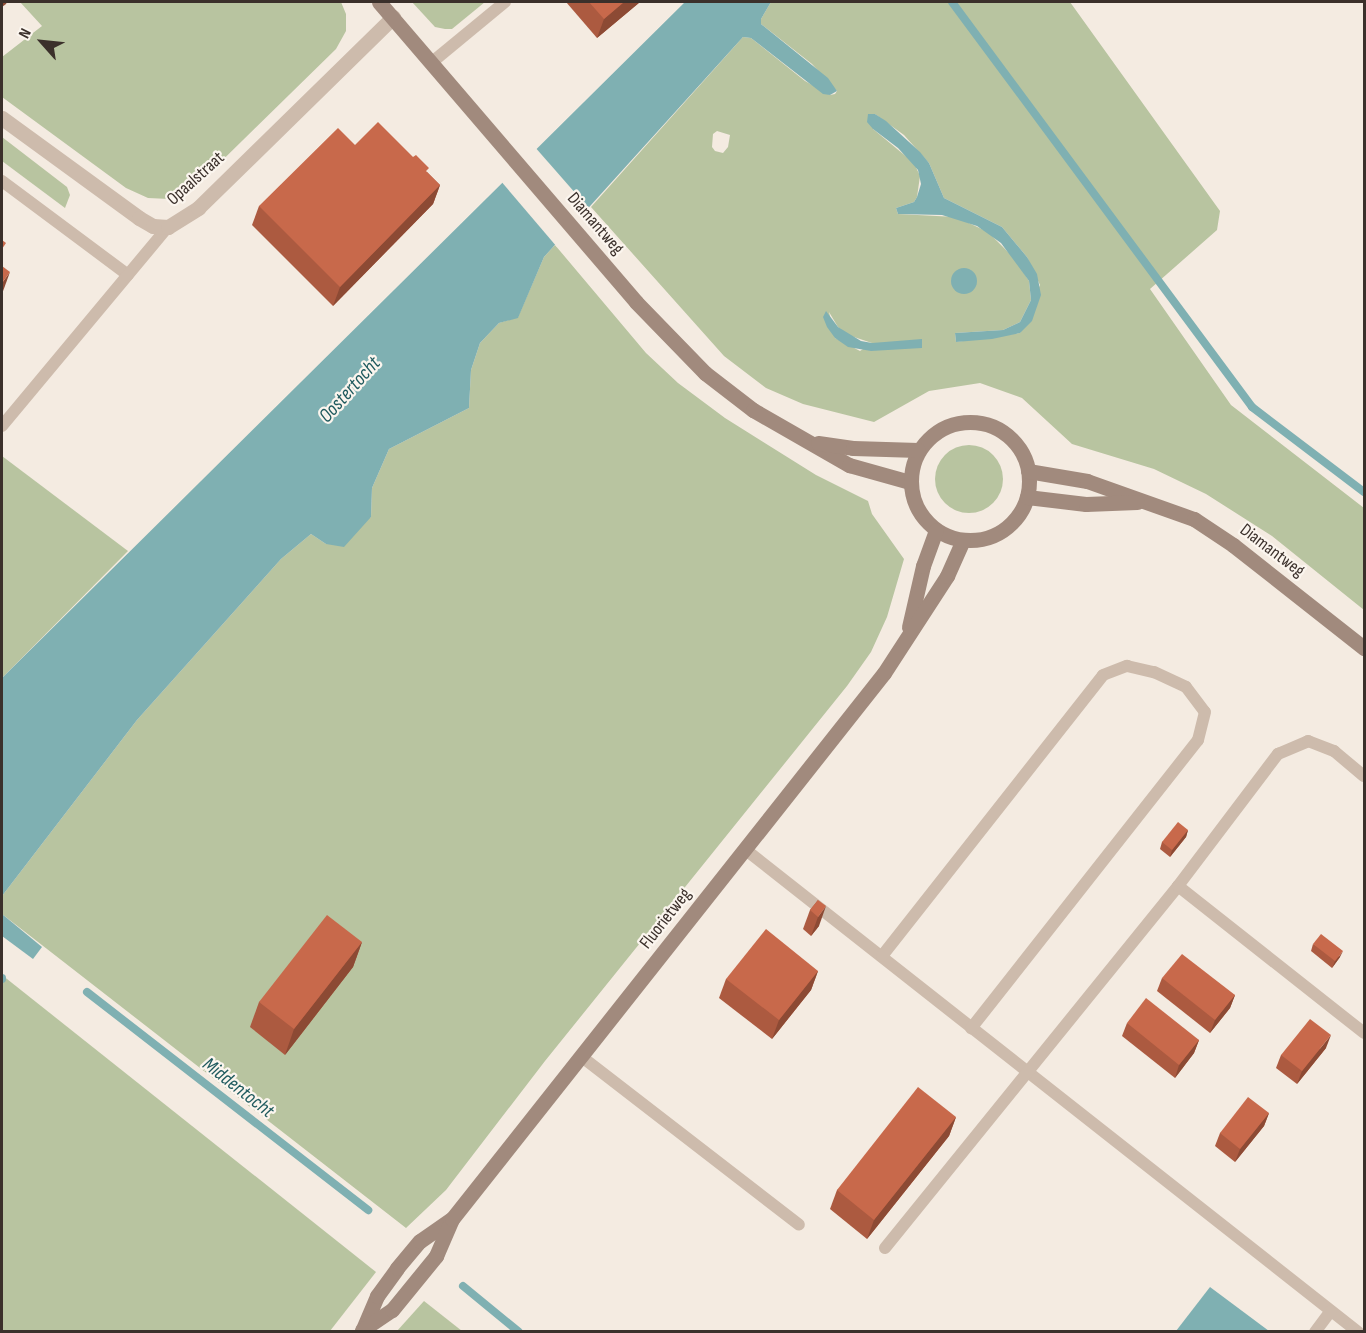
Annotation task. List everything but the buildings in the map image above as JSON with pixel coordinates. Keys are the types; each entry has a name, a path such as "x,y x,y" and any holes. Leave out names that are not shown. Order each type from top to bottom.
{"street":[{"name":"Diamantweg","path":"379,2 661,330 705,373 753,410 849,465 910,482"},
{"name":"Opaalstraat","path":"2,118 138,218 153,226 168,227 198,208 393,17"},
{"path":"963,421 981,422 998,428 1012,439 1023,454 1028,471 1027,497 1013,521 1003,530 977,540 963,540 936,530 920,514 910,482 918,450 930,436 945,426 963,421"},
{"name":"Diamantweg","path":"809,442 854,448 918,450"},
{"name":"Diamantweg","path":"1028,471 1087,480 1194,519 1365,648"},
{"name":"Diamantweg","path":"1027,497 1086,504 1145,502"},
{"name":"Fluorietweg","path":"906,638 923,566 936,530"},
{"name":"Fluorietweg","path":"362,1331 392,1310 436,1256 452,1219 871,690 947,576 963,540"},
{"name":"Fluorietweg","path":"362,1331 377,1296 397,1268 420,1241 452,1219"}],"lane":[{"path":"431,63 505,2"},
{"path":"2,181 128,275"},
{"path":"2,426 168,227"},
{"path":"882,956 1103,675 1127,666 1154,672 1186,687 1205,712 1198,740 971,1028"},
{"path":"885,1248 1178,886 1278,754 1308,741 1334,751 1365,776"},
{"path":"746,850 882,956 1026,1073 1358,1332"},
{"path":"1178,886 1365,1034"},
{"path":"582,1057 799,1225"},
{"path":"1315,1332 1331,1311"}],"green space":[{"path":"20,2 341,2 346,14 346,31 336,49 189,193 169,199 148,198 126,188 2,97 2,57 42,26"},
{"path":"412,2 485,2 452,29 445,29 435,27"},
{"path":"771,2 1070,2 1220,211 1217,230 1150,289 1231,405 1364,508 1364,610 1272,536 1206,494 1154,469 1072,444 1022,398 980,383 929,391 874,422 803,404 766,388 724,356 591,207 743,37 751,38 805,81 830,95 835,94 837,91 812,64 761,24 761,19","holes":["875,114 904,135 929,163 944,198 1002,227 1027,257 1040,285 1020,333 956,342 955,333 1003,330 1020,322 1031,300 1029,281 1014,258 988,232 956,217 898,214 896,208 914,202 917,197 920,176 914,163 873,129","717,131 730,135 728,147 723,153 715,151 712,147 713,134","829,312 838,327 848,335 872,343 860,351 835,338"]},
{"path":"2,137 67,187 70,195 65,208 2,161"},
{"path":"555,245 646,353 678,383 725,418 816,475 868,501 872,514 904,559 887,617 871,652 847,686 545,1061 446,1190 406,1228 2,914 2,896 137,720 281,559 311,534 326,544 371,517 372,488 389,449 469,408 471,370 480,343 499,323 518,317 544,257"},
{"path":"969,445 982,448 993,455 1000,466 1003,479 1000,492 993,503 982,510 969,513 956,510 945,503 938,492 935,479 938,466 945,455 956,448"},
{"path":"2,456 128,551 2,678"},
{"path":"2,975 376,1272 330,1331 2,1331"},
{"path":"424,1301 462,1331 397,1331"}],"water":[{"name":"Oostertocht","path":"685,2 771,2 761,19 761,24 828,78 837,91 830,95 823,94 751,38 743,37 544,257 518,318 499,323 480,343 471,370 469,408 389,449 372,488 371,517 344,547 326,544 311,534 281,559 137,720 2,896 2,678"},
{"path":"868,114 875,114 886,121 920,152 929,163 944,198 1002,227 1027,257 1037,274 1041,295 1032,321 1020,333 992,339 956,342 955,333 1003,330 1020,322 1031,300 1029,281 1001,243 977,226 942,215 898,214 896,208 914,202 917,197 921,184 918,170 898,148 873,129 867,122"},
{"path":"964,268 973,272 977,281 973,290 964,294 955,290 951,281 955,272"},
{"path":"826,311 838,327 861,341 872,343 922,339 922,348 871,351 848,347 835,338 827,327 823,317"},
{"path":"2,914 42,947 33,959 2,936"},
{"path":"1210,1287 1269,1331 1176,1331"}],"pier":[{"path":"534,146 591,211 557,247 500,180"}],"waterway":[{"path":"952,2 1252,407 1364,492"},
{"name":"Middentocht","path":"87,992 368,1210"},
{"name":"Middentocht","path":"463,1286 519,1332"}]}
